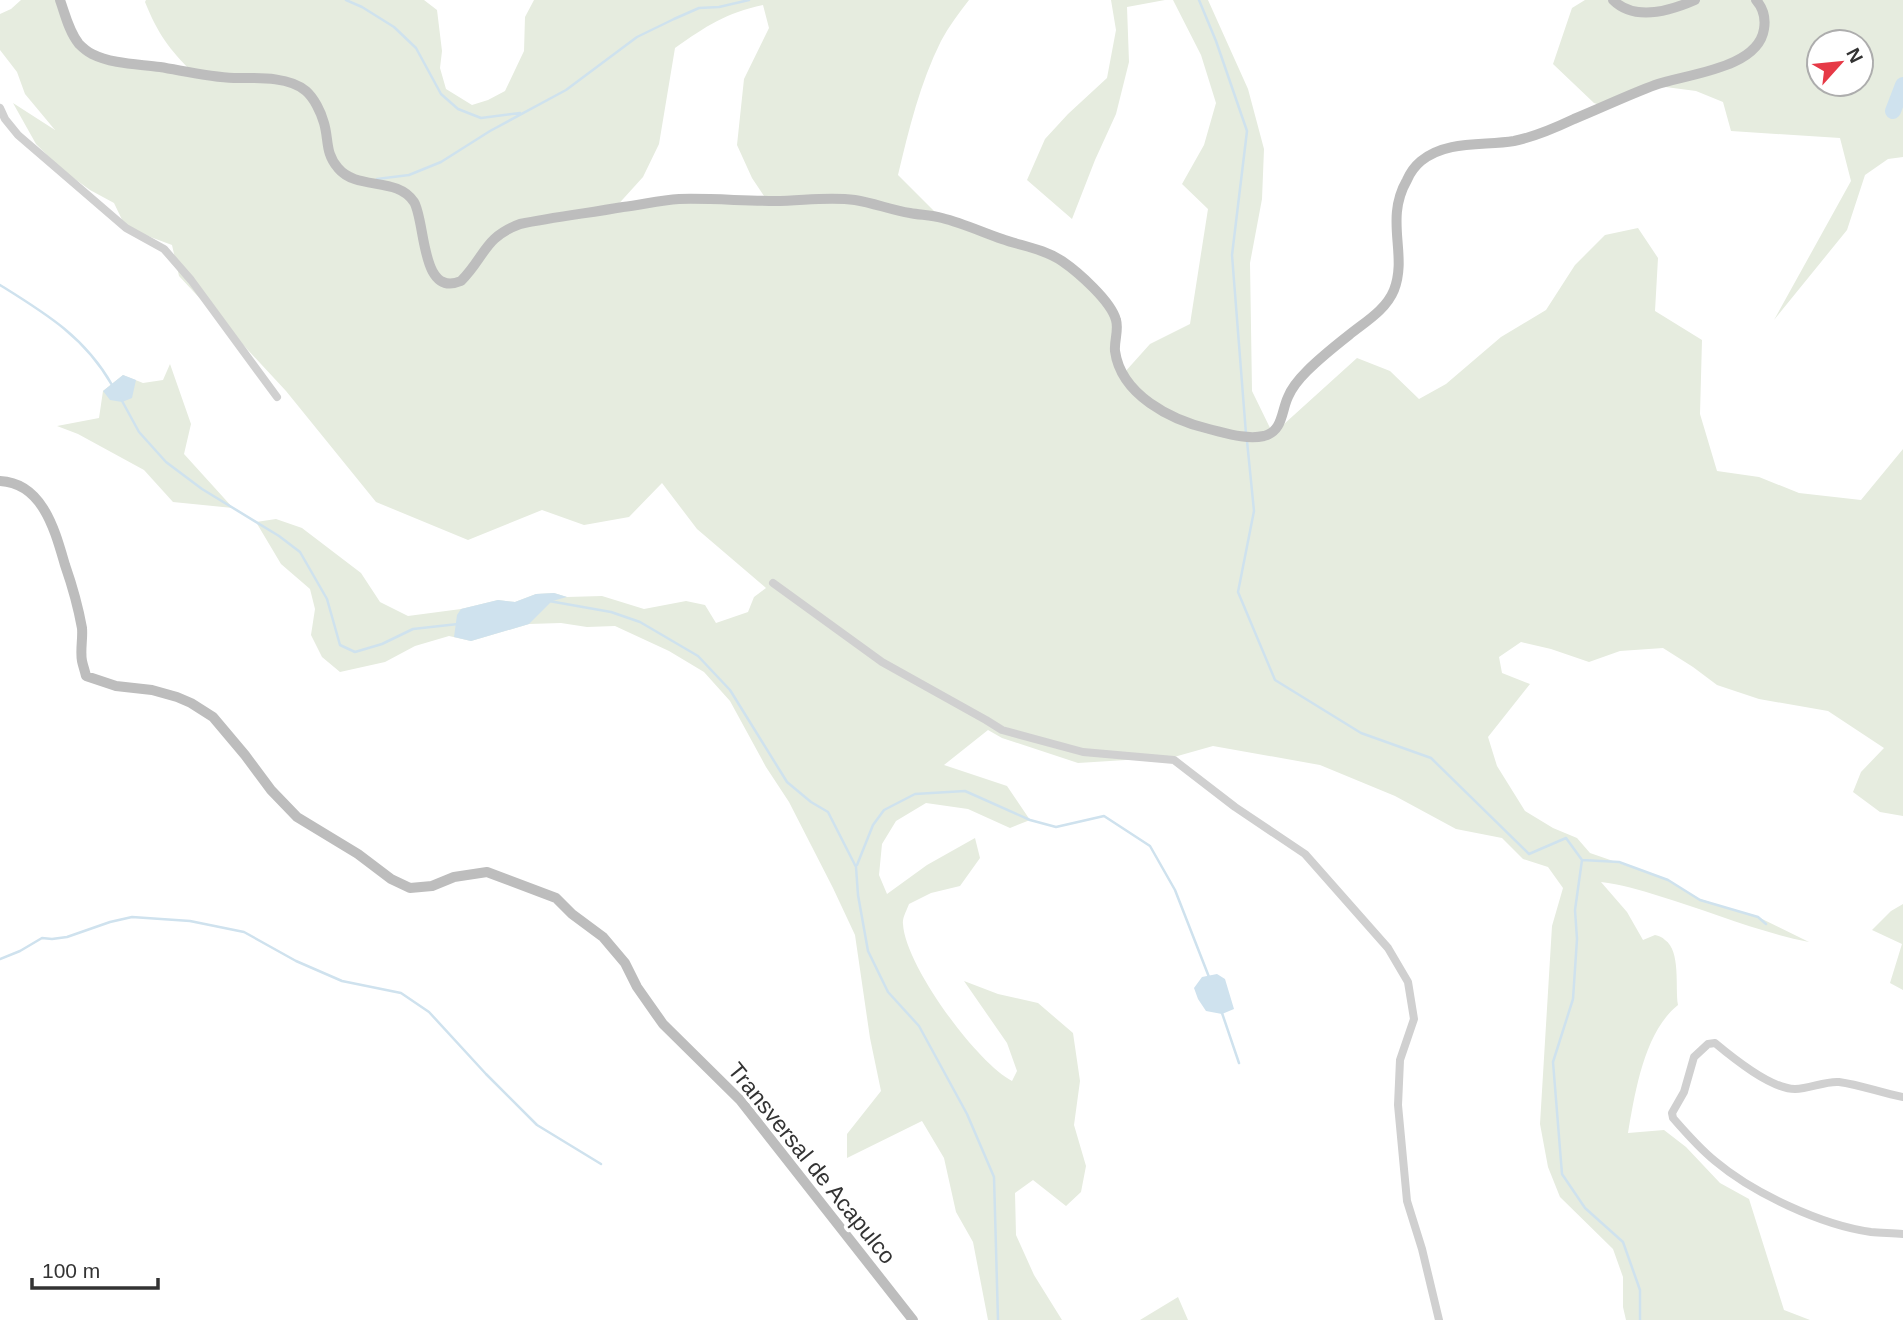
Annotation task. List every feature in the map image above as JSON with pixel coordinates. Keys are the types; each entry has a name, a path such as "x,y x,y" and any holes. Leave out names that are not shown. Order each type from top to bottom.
{"street":[{"path":"60,0 72,33 80,45 91,54 148,67 230,78 263,77 298,85 308,92 324,122 326,144 338,168 348,177 394,188 411,198 418,210 430,266 439,279 448,284 461,281 495,237 520,224 677,199 852,200 940,218 1040,250 1062,260 1111,309 1116,319 1117,360 1132,387 1146,400 1170,416 1191,425 1232,435 1256,437 1272,433 1278,427 1287,398 1306,372 1383,307 1392,295 1398,270 1395,218 1397,203 1410,174 1420,162 1435,152 1451,147 1519,140 1656,84 1743,58 1754,50 1765,28 1762,7 1756,0"},
{"path":"1613,0 1625,9 1637,13 1679,7 1695,0"},
{"path":"0,108 18,135 126,228 164,249 277,397"},
{"name":"Transversal de Acapulco","path":"0,481 27,489 42,506 53,526 74,592 82,631 81,659 86,676 116,686 152,690 177,697 213,717 271,790 297,817 358,854 391,879 410,888 432,886 454,877 487,872 556,898 603,937 618,954 663,1024 740,1100 913,1320"},
{"path":"773,583 882,662 1002,730 1083,752 1174,760 1235,807 1305,854 1388,948 1408,982 1414,1019 1400,1060 1398,1105 1408,1200 1439,1320"},
{"path":"1903,1097 1866,1086 1834,1082 1793,1089 1763,1078 1714,1043 1707,1044 1694,1057 1684,1092 1672,1113 1673,1118 1705,1153 1756,1190 1835,1223 1870,1232 1903,1234"}],"shaded area":[{"path":"21,0 60,0 72,33 91,53 193,73 165,40 146,0 424,0 437,10 442,51 440,68 446,89 472,105 505,91 524,51 525,17 534,0 969,0 944,35 927,73 898,175 942,219 1062,260 1111,309 1115,341 1124,373 1150,344 1190,324 1208,209 1182,184 1204,145 1216,103 1201,55 1173,0 1208,0 1248,89 1264,149 1262,199 1250,263 1252,391 1273,434 1357,358 1390,371 1419,399 1446,384 1501,337 1546,310 1575,265 1605,235 1638,228 1658,258 1655,311 1702,340 1700,414 1717,471 1759,477 1799,493 1861,500 1903,449 1903,816 1880,812 1853,792 1861,772 1884,748 1828,711 1759,699 1717,685 1663,648 1620,651 1589,662 1521,642 1499,657 1502,673 1530,684 1488,737 1497,766 1525,811 1553,828 1577,838 1590,853 1668,880 1700,899 1758,917 1809,942 1752,927 1637,889 1601,882 1627,912 1643,940 1655,935 1670,945 1676,970 1678,1005 1666,1017 1649,1047 1638,1082 1628,1133 1664,1130 1686,1147 1720,1183 1749,1199 1784,1310 1810,1320 1626,1320 1623,1277 1613,1249 1560,1197 1548,1167 1540,1124 1552,926 1563,888 1548,867 1523,859 1502,838 1456,829 1395,796 1320,765 1213,746 1174,757 1078,763 1002,738 988,730 944,765 1007,786 1030,820 1010,828 968,809 926,803 896,821 882,844 879,875 887,894 927,865 975,838 980,858 960,886 931,893 909,904 903,924 916,963 929,987 962,1034 997,1070 1012,1081 1017,1071 1007,1043 964,981 998,994 1038,1003 1073,1033 1080,1081 1074,1125 1086,1166 1081,1192 1066,1206 1033,1180 1015,1193 1016,1235 1034,1275 1062,1320 988,1320 973,1242 956,1212 944,1158 922,1121 847,1158 847,1134 881,1091 870,1038 855,935 789,802 766,767 730,701 704,672 669,651 615,626 587,627 561,623 529,624 471,641 449,636 415,646 385,662 340,672 322,657 311,635 315,609 310,589 281,564 256,522 276,519 302,528 361,573 380,602 408,616 461,609 498,600 515,602 536,594 554,593 567,597 602,596 644,609 686,601 705,605 716,623 748,612 754,597 766,588 697,529 662,483 629,517 584,525 542,510 468,540 376,502 286,391 179,276 172,245 126,228 114,203 61,169 36,144 13,103 55,130 25,94 17,72 0,50 0,14","holes":["763,5 769,28 744,79 737,145 752,178 768,202 679,200 614,209 643,177 659,144 675,48 717,21"]},
{"path":"1111,0 1165,0 1127,7 1129,62 1116,114 1072,219 1027,180 1045,139 1107,78 1116,30"},
{"path":"1585,0 1903,0 1903,157 1888,159 1865,175 1847,230 1774,320 1851,181 1840,138 1731,131 1723,102 1696,91 1658,86 1606,107 1594,103 1553,64 1572,8"},
{"path":"170,364 191,424 184,454 233,508 173,502 144,470 78,434 57,426 99,418 103,391 123,375 143,383 163,380"},
{"path":"1903,904 1903,990 1890,983 1902,944 1872,930 1891,911"},
{"path":"1178,1297 1188,1320 1140,1320"}],"water":[{"path":"123,375 136,380 132,398 122,402 110,400 103,391"},
{"path":"554,593 567,597 552,601 529,624 471,641 454,637 457,615 461,609 498,600 515,602 536,594"},
{"path":"1217,974 1225,979 1234,1009 1222,1014 1206,1011 1194,988 1202,977"}],"waterway":[{"path":"346,0 394,27 416,48 441,94 458,109 481,118 520,113"},
{"path":"377,179 409,175 441,162 490,131 566,90 637,37 674,19 699,8 719,7 749,0"},
{"path":"1199,0 1247,131 1232,255 1246,434"},
{"path":"1893,111 1903,85"},
{"path":"0,285 48,316 77,340 112,385"},
{"path":"121,399 139,432 166,462 202,489 279,536 300,552 327,599 340,645 355,652 382,644 413,629 458,624"},
{"path":"1247,441 1254,511 1238,592 1275,680 1361,733 1431,758 1529,854 1566,838 1582,860 1575,910 1577,939 1573,999 1553,1062 1562,1174 1585,1208 1623,1242 1640,1290 1640,1320"},
{"path":"549,601 611,612 640,622 698,656 730,690 787,782 828,812 856,867 868,951 888,992 919,1026 967,1114 994,1177 998,1320"},
{"path":"857,865 873,825 884,810 915,794 965,791 1030,820 1056,827 1104,816 1150,846 1175,890 1209,977"},
{"path":"1582,860 1619,862 1668,880 1700,900 1758,917 1766,924"},
{"path":"0,959 42,938 67,937 132,917 190,921 244,932 296,961 342,981 401,993 429,1012 537,1125 601,1164"},
{"path":"1222,1013 1239,1063"}]}
